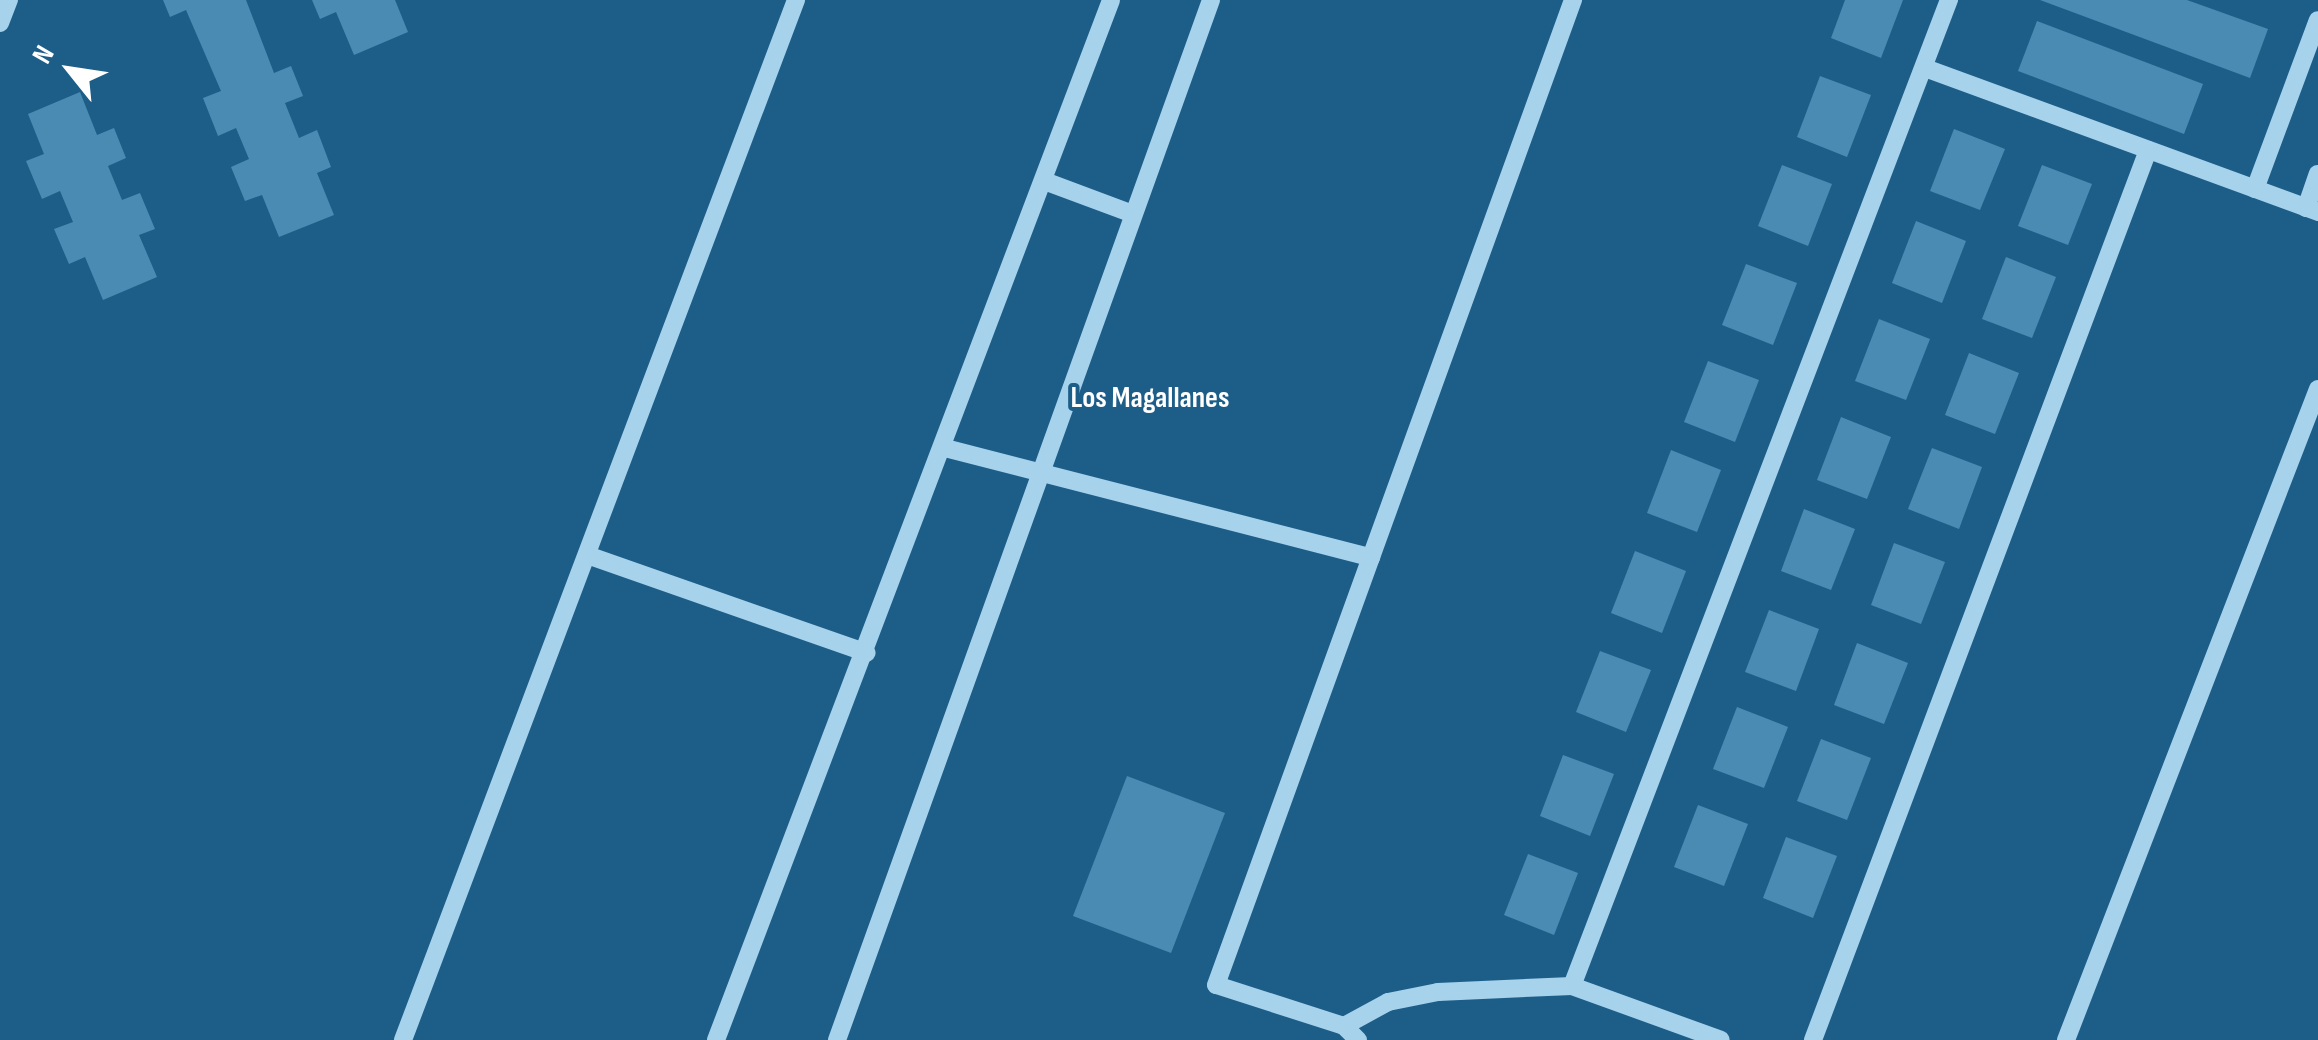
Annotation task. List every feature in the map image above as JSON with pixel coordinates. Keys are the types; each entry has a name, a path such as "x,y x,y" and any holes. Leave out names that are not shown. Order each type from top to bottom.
{"street":[{"path":"0,23 9,0"},
{"path":"403,1040 590,556 796,0"},
{"path":"716,1040 1047,182 1111,0"},
{"path":"837,1040 1211,0"},
{"path":"1358,1040 1344,1026 1216,985 1572,0"},
{"path":"1572,986 1949,0"},
{"path":"2256,189 2318,20"},
{"path":"1924,68 2312,210 2318,174"},
{"path":"1813,1040 2148,150"},
{"path":"1047,182 1133,214"},
{"path":"2066,1040 2318,389"},
{"path":"945,448 1043,469 1371,557"},
{"path":"590,556 867,653"},
{"path":"1344,1026 1388,1002 1438,992 1572,986 1721,1040"}],"building":[{"path":"163,0 246,0 274,73 291,66 303,96 285,103 299,138 317,130 331,167 317,173 334,215 279,237 262,195 245,201 231,167 249,159 236,128 218,136 203,98 221,91 186,10 170,17"},
{"path":"312,0 395,0 408,32 354,55 336,12 320,19"},
{"path":"1845,0 1903,0 1881,58 1831,38"},
{"path":"2040,0 2187,0 2268,29 2250,78"},
{"path":"2037,21 2203,84 2184,134 2018,71"},
{"path":"1820,76 1871,95 1847,157 1797,137"},
{"path":"80,92 97,135 114,128 126,158 108,166 122,200 140,193 155,229 139,235 157,277 103,300 85,257 69,264 54,229 73,222 60,191 42,199 26,161 44,154 28,114"},
{"path":"1954,129 2005,149 1980,210 1930,191"},
{"path":"1782,165 1832,184 1808,246 1758,226"},
{"path":"2042,165 2092,184 2068,245 2018,226"},
{"path":"1916,221 1966,241 1942,303 1892,283"},
{"path":"2006,257 2056,277 2032,338 1982,319"},
{"path":"1746,264 1797,283 1773,345 1722,325"},
{"path":"1879,319 1930,339 1906,400 1855,381"},
{"path":"1969,353 2019,373 1995,434 1945,415"},
{"path":"1708,361 1759,380 1735,442 1684,422"},
{"path":"1841,417 1891,437 1867,499 1817,480"},
{"path":"1932,448 1982,467 1959,529 1908,509"},
{"path":"1671,450 1721,470 1697,532 1647,513"},
{"path":"1804,509 1855,529 1831,590 1781,571"},
{"path":"1894,543 1945,562 1921,624 1871,605"},
{"path":"1635,551 1686,571 1662,633 1611,613"},
{"path":"1769,610 1819,629 1796,691 1745,672"},
{"path":"1857,643 1908,663 1884,724 1834,705"},
{"path":"1600,651 1651,670 1626,732 1576,712"},
{"path":"1737,707 1788,727 1764,788 1713,769"},
{"path":"1821,739 1871,758 1847,820 1797,801"},
{"path":"1563,755 1614,774 1590,836 1540,816"},
{"path":"1127,776 1225,813 1171,953 1073,916"},
{"path":"1698,805 1748,824 1724,886 1674,867"},
{"path":"1786,837 1837,856 1813,918 1763,898"},
{"path":"1528,854 1578,873 1554,935 1504,915"}],"district":[{"name":"Los Magallanes","path":"1150,398"}]}
